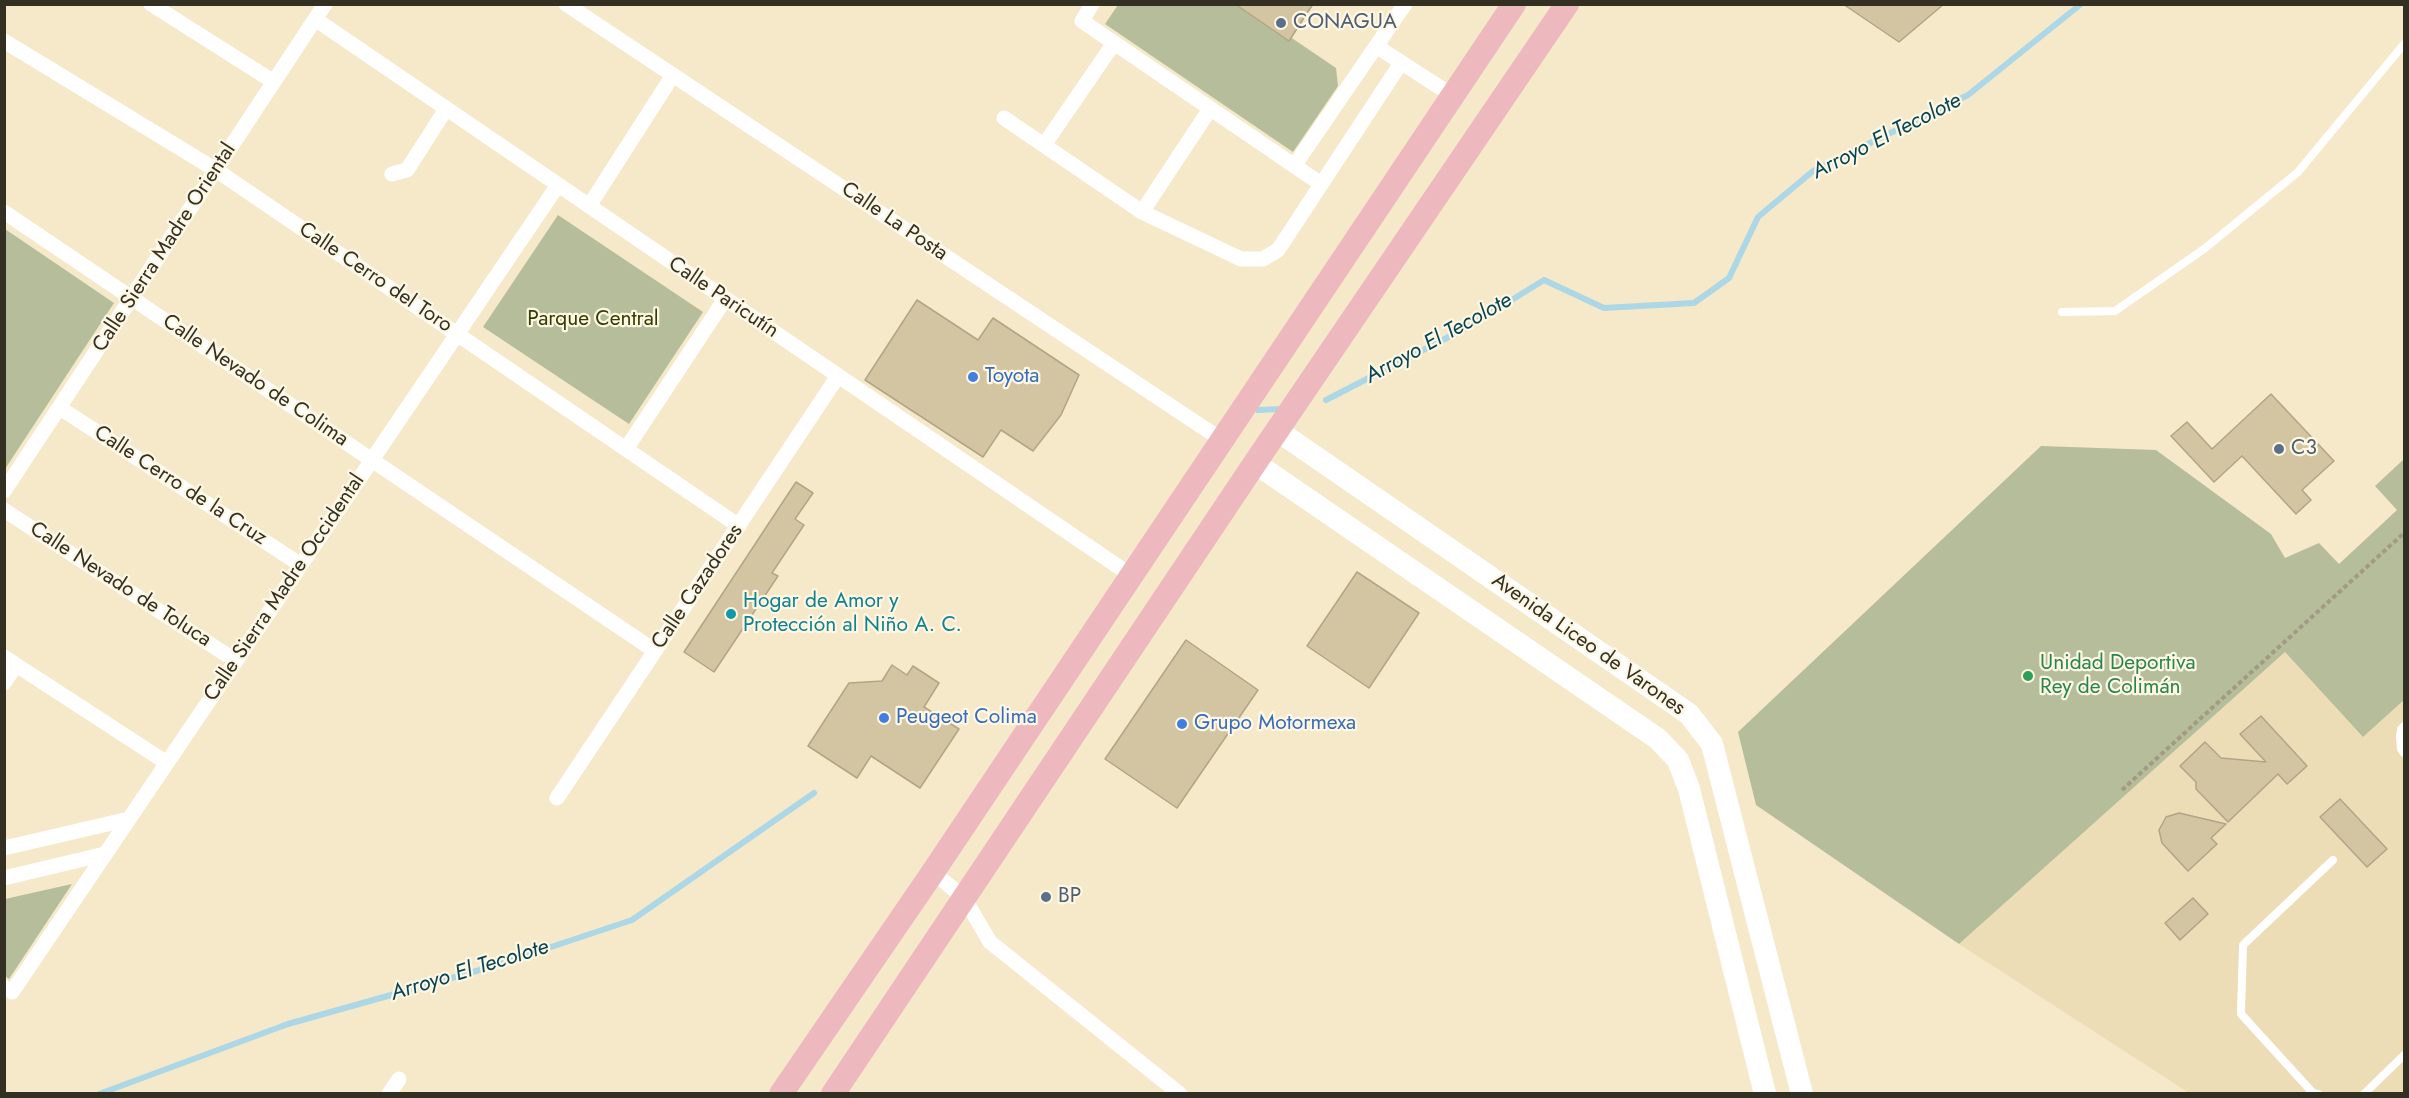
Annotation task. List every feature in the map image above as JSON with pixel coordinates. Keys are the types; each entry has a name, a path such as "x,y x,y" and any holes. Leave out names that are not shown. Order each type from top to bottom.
{"main road":[{"path":"782,1094 1514,4"},
{"path":"832,1094 1255,463 1567,4"},
{"path":"1291,339 1325,361"}],"street":[{"path":"151,4 274,82"},
{"name":"Calle Sierra Madre Oriental","path":"4,491 325,4"},
{"name":"Calle La Posta","path":"566,4 1222,440"},
{"path":"1092,4 1082,21 1321,184"},
{"path":"1294,166 1405,4"},
{"name":"Calle Paricutín","path":"315,19 1131,576"},
{"name":"Calle Cerro del Toro","path":"4,41 216,170 739,526"},
{"path":"1044,145 1114,43"},
{"path":"1376,46 1453,96"},
{"path":"1004,118 1142,212 1241,259 1263,260 1278,250 1401,63"},
{"path":"589,206 673,75"},
{"path":"392,174 406,170 446,109"},
{"path":"1142,212 1210,109"},
{"name":"Calle Sierra Madre Occidental","path":"8,990 129,819 558,185"},
{"name":"Calle Nevado de Colima","path":"4,212 655,651"},
{"path":"627,449 725,299"},
{"name":"Calle Cazadores","path":"557,798 838,376"},
{"name":"Calle Cerro de la Cruz","path":"60,408 301,565"},
{"name":"Avenida Liceo de Varones","path":"1278,431 1689,714 1712,744 1802,1094"},
{"name":"Avenida Liceo de Varones","path":"1255,463 1658,740 1678,760 1689,789 1765,1094"},
{"name":"Calle Nevado de Toluca","path":"4,510 236,661"},
{"path":"4,683 10,661 167,763"},
{"path":"1689,789 1722,781"},
{"path":"7,845 129,819"},
{"path":"4,878 105,854"},
{"path":"933,872 964,898 990,942 1179,1094"},
{"path":"389,1094 399,1079"}],"lane":[{"path":"2062,312 2115,311 2204,249 2298,172 2404,44"},
{"path":"2404,726 2400,736 2404,753"},
{"path":"2318,1094 2313,1093 2241,1014 2243,945 2333,860"},
{"path":"2364,1094 2404,1055"}],"path":[{"path":"2121,790 2404,533"}],"shaded area":[{"path":"2285,652 2363,737 2404,700 2404,1093 2189,1093 1959,944"}],"green space":[{"path":"1118,5 1243,5 1336,68 1338,86 1293,152 1105,24"},
{"name":"Parque Central","path":"558,215 703,312 629,424 483,327"},
{"path":"5,229 114,303 5,469"},
{"name":"Unidad Deportiva Rey de Colimán","path":"2041,446 2156,450 2271,534 2285,558 2319,543 2339,564 2397,510 2375,486 2404,459 2404,700 2363,737 2285,652 1959,944 1756,805 1738,732"},
{"path":"72,884 9,979 5,976 5,899"}],"building":[{"name":"CONAGUA","path":"1235,4 1313,4 1289,41"},
{"path":"1843,4 1944,4 1899,42"},
{"name":"Toyota","path":"917,300 978,340 993,318 1079,375 1061,415 1033,451 1001,430 983,457 865,380"},
{"name":"C3","path":"2271,394 2334,461 2302,490 2311,500 2296,514 2242,456 2214,482 2171,436 2187,422 2212,449"},
{"name":"Hogar de Amor y Protección al Niño A. C.","path":"796,482 813,493 795,519 804,525 772,573 778,576 714,672 684,652"},
{"path":"1357,572 1419,613 1369,688 1307,646"},
{"name":"Grupo Motormexa","path":"1186,640 1258,690 1177,808 1105,759"},
{"name":"Peugeot Colima","path":"892,665 907,675 913,666 939,683 924,707 959,729 920,788 871,756 857,778 808,746 849,683 882,681"},
{"path":"2261,716 2307,766 2287,784 2278,774 2228,822 2196,789 2196,782 2180,766 2205,742 2221,758 2266,762 2240,734"},
{"path":"2340,799 2387,849 2367,867 2320,817"},
{"path":"2179,813 2226,824 2211,838 2217,844 2188,871 2162,843 2159,830 2166,817"},
{"path":"2193,898 2208,914 2180,940 2165,923"}],"waterway":[{"name":"Arroyo El Tecolote","path":"1326,400 1468,327 1544,280 1604,308 1694,303 1729,278 1758,217 1813,171 1968,95 2081,4"},
{"name":"Arroyo El Tecolote","path":"1258,410 1281,409"},
{"name":"Arroyo El Tecolote","path":"99,1094 288,1024 494,966 632,920 814,793"}],"place":[{"name":"CONAGUA","path":"1281,23"},
{"name":"Toyota","path":"973,377"},
{"name":"C3","path":"2279,449"},
{"name":"Hogar de Amor y Protección al Niño A. C.","path":"731,614"},
{"name":"Unidad Deportiva Rey de Colimán","path":"2028,676"},
{"name":"Peugeot Colima","path":"884,718"},
{"name":"Grupo Motormexa","path":"1182,724"},
{"name":"BP","path":"1046,897"}]}
